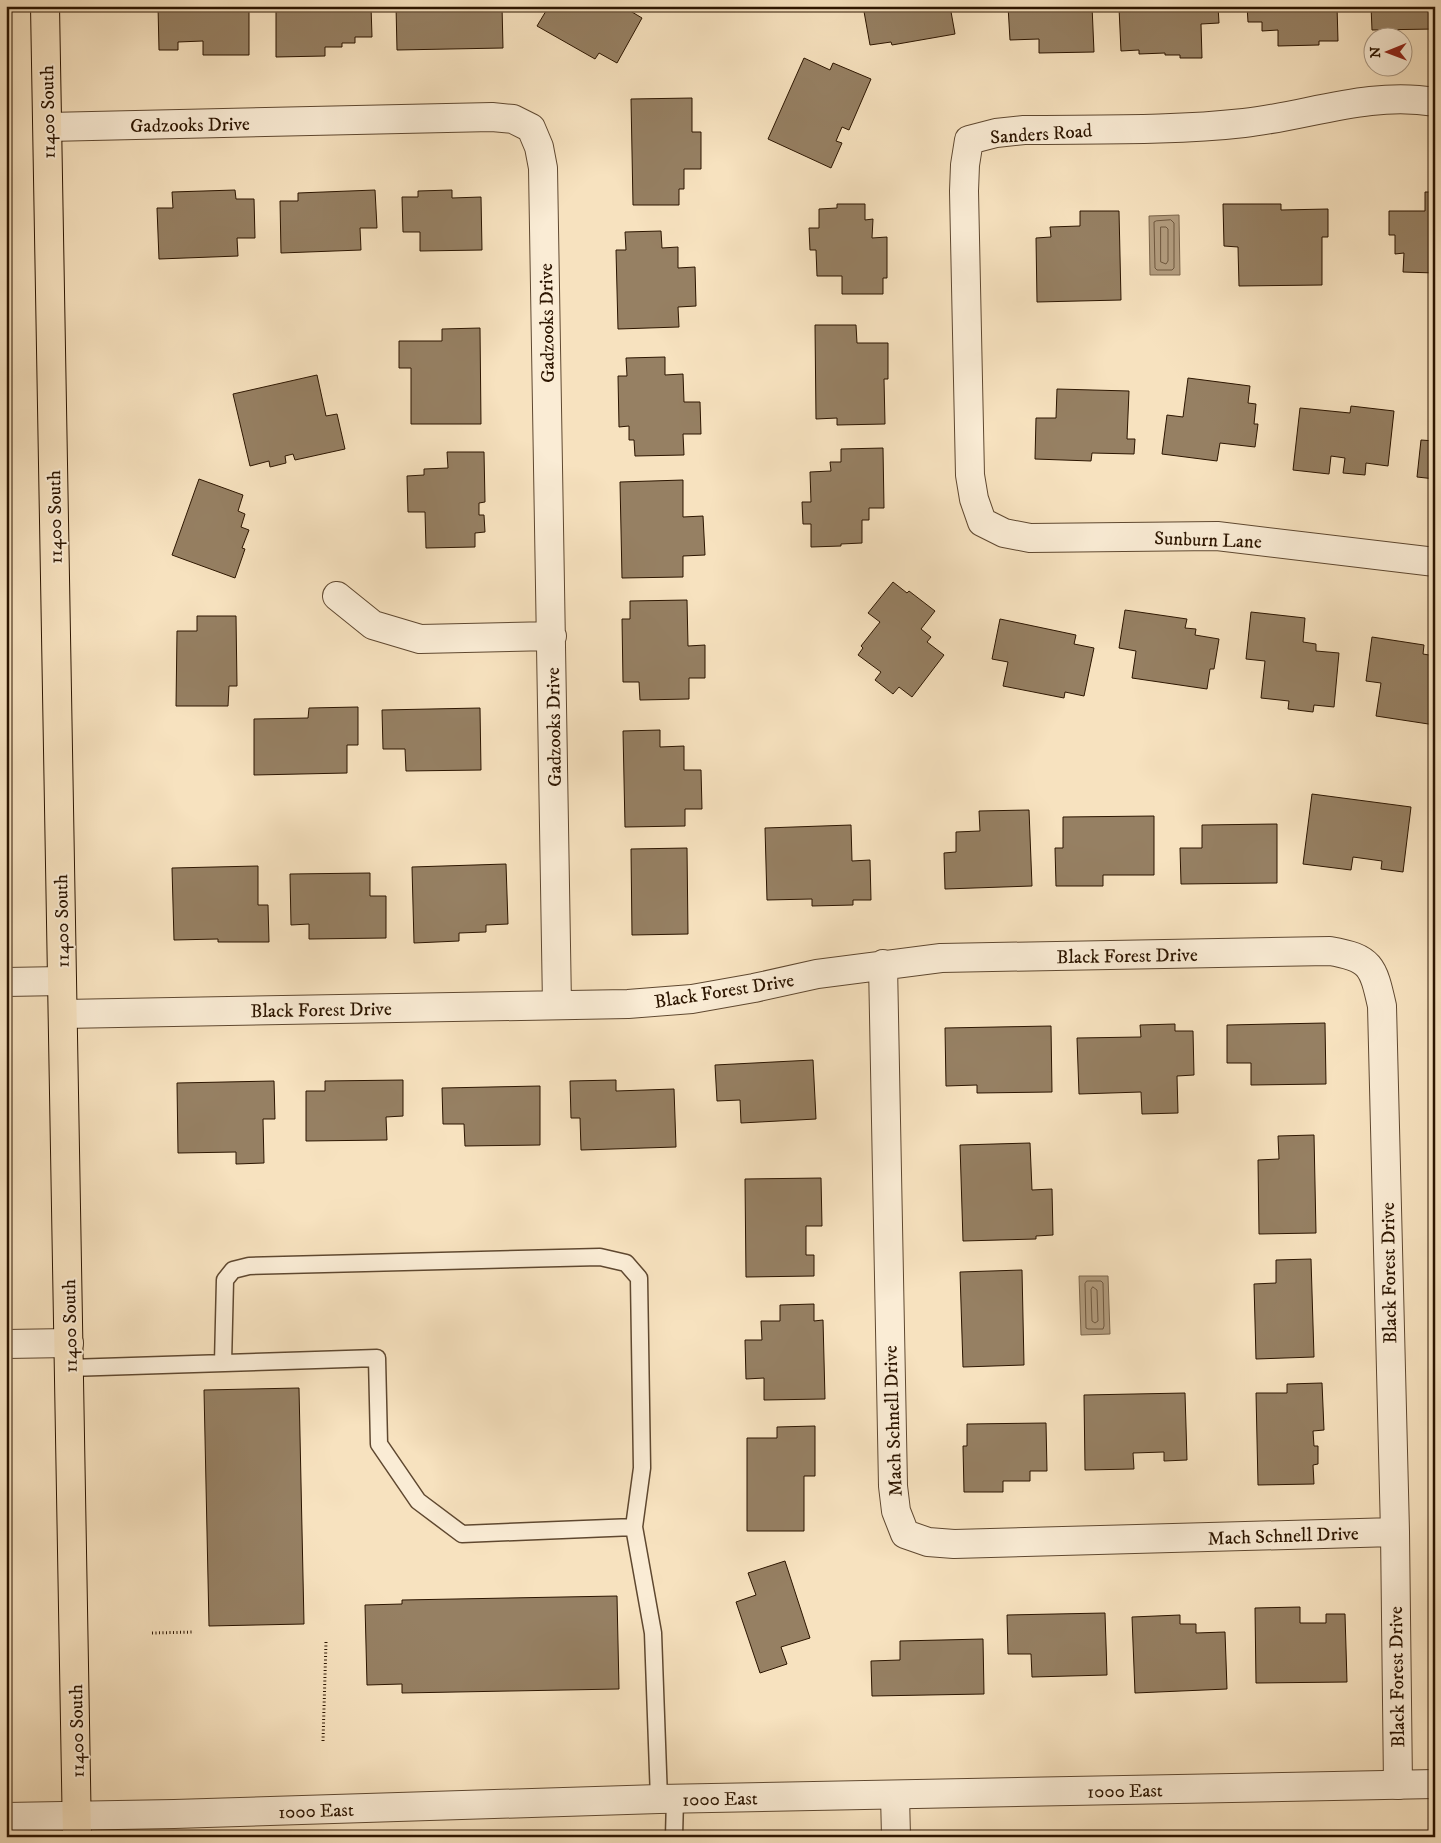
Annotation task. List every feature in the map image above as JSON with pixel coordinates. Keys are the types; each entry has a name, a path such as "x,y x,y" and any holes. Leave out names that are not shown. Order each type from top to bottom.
{"main road":[{"name":"11400 South","path":"45,6 77,1826"}],"street":[{"name":"Sanders Road","path":"982,522 974,499 970,475 964,191 965,165 969,140 996,133 1024,130 1194,127 1245,123 1353,102 1397,99 1435,102"},
{"name":"Gadzooks Drive","path":"48,127 492,117 513,119 531,128 540,147 543,168 557,1005"},
{"name":"Sunburn Lane","path":"982,522 1004,534 1030,538 1216,536 1435,562"},
{"path":"337,596 373,625 420,639 552,636"},
{"name":"Black Forest Drive","path":"63,1014 628,1004 692,999 818,974 883,964 941,958 1330,951 1349,955 1367,963 1377,983 1382,1006 1395,1532 1398,1785"},
{"name":"Mach Schnell Drive","path":"883,964 893,1486 896,1512 905,1534 928,1542 954,1544 1395,1532"},
{"path":"6,982 62,981"},
{"path":"6,1344 69,1355"},
{"name":"1000 East","path":"6,1817 77,1826 174,1814 667,1799 1435,1784"},
{"path":"895,1795 896,1837"}],"lane":[{"path":"224,1363 225,1280 234,1270 249,1266 600,1257 626,1263 639,1278 642,1468 634,1527 654,1633 667,1799 674,1837"},
{"path":"69,1355 224,1363 377,1358 379,1444 418,1501 462,1534 634,1527"}],"path":[{"path":"152,1633 194,1632"},
{"path":"323,1741 326,1642"}],"water":[{"path":"1179,215 1180,275 1150,275 1149,216"},
{"path":"1079,1276 1108,1276 1110,1334 1081,1335"}],"building":[{"path":"158,6 249,6 249,55 203,55 203,41 178,42 178,50 159,50"},
{"path":"276,6 371,6 372,37 355,37 355,43 342,43 342,47 325,47 325,56 276,57"},
{"path":"396,6 502,6 503,48 397,50"},
{"path":"549,6 622,6 642,18 617,63 599,53 595,59 537,26"},
{"path":"863,6 950,6 955,34 892,45 891,42 870,45"},
{"path":"1008,6 1092,6 1094,52 1039,53 1039,39 1010,40"},
{"path":"1125,6 1218,6 1219,23 1201,24 1202,58 1180,58 1180,55 1165,55 1165,53 1139,54 1139,50 1121,51 1119,8"},
{"path":"1247,6 1337,6 1338,41 1319,41 1319,45 1278,46 1278,30 1262,31 1262,22 1248,22"},
{"path":"1371,6 1435,6 1435,29 1372,28"},
{"path":"804,58 830,70 833,63 871,79 849,130 842,127 836,141 842,143 831,168 768,139"},
{"path":"692,98 692,132 701,132 701,169 684,169 684,189 679,189 679,205 633,205 631,99"},
{"path":"235,190 236,199 254,199 255,238 237,238 238,256 159,259 157,208 173,208 172,192"},
{"path":"375,190 377,228 360,228 361,250 281,253 280,201 298,201 298,193"},
{"path":"452,190 452,198 481,197 482,250 420,251 420,232 403,232 402,197 418,197 418,191"},
{"path":"1425,192 1435,192 1435,273 1403,272 1404,253 1395,254 1395,235 1389,235 1389,211 1425,211"},
{"path":"837,204 865,204 865,220 873,219 872,238 887,237 887,278 883,278 883,294 842,294 842,276 817,276 816,250 810,250 809,228 819,228 819,209 837,208"},
{"path":"1223,204 1281,204 1281,210 1328,209 1328,237 1322,237 1322,285 1239,286 1238,247 1224,246"},
{"path":"1080,211 1119,211 1121,300 1037,302 1036,238 1051,237 1050,227 1080,226"},
{"path":"661,231 662,248 678,247 678,268 695,267 696,306 678,307 679,327 618,329 616,250 626,250 625,232"},
{"path":"815,325 856,325 857,343 888,343 888,379 884,379 885,424 837,425 837,418 816,419"},
{"path":"480,328 481,424 411,424 411,368 399,368 399,341 442,341 442,329"},
{"path":"665,357 665,375 683,374 684,402 700,402 701,434 683,434 684,455 635,456 634,440 629,440 629,426 619,427 618,376 627,376 626,358"},
{"path":"317,375 326,416 337,414 345,449 295,460 293,454 285,456 286,463 270,467 269,461 250,466 233,394"},
{"path":"1188,378 1250,386 1248,403 1256,404 1254,424 1258,424 1255,447 1220,443 1217,461 1162,454 1167,415 1183,417"},
{"path":"1057,389 1129,391 1127,439 1135,439 1134,454 1092,453 1091,461 1035,459 1036,418 1056,418"},
{"path":"1351,406 1394,411 1388,466 1366,463 1365,475 1343,473 1345,458 1331,456 1329,474 1293,470 1300,408 1350,413"},
{"path":"1421,440 1435,441 1435,479 1417,477"},
{"path":"883,448 884,508 869,508 869,520 862,520 862,543 811,547 811,524 803,524 802,502 811,502 810,472 831,471 830,462 841,462 841,449"},
{"path":"447,452 484,452 485,502 479,503 479,515 484,515 485,532 475,533 475,547 426,548 425,512 408,512 407,476 424,475 424,469 448,468"},
{"path":"199,479 243,495 238,511 245,514 241,527 249,530 242,548 245,549 235,578 172,555"},
{"path":"683,480 683,517 703,516 705,555 683,556 683,577 622,578 620,482"},
{"path":"893,582 907,593 909,591 935,611 921,629 931,637 927,642 944,655 912,697 899,687 893,694 875,680 881,672 858,655 863,648 861,646 880,622 868,613"},
{"path":"687,600 688,646 705,645 705,678 689,678 689,699 640,700 639,682 623,682 622,619 630,619 630,601"},
{"path":"1125,610 1187,619 1185,628 1196,629 1195,635 1219,639 1214,669 1210,669 1207,689 1132,678 1136,651 1119,648"},
{"path":"1251,612 1305,618 1303,642 1316,644 1316,651 1339,653 1334,707 1314,705 1313,712 1288,709 1289,701 1261,698 1265,661 1246,659"},
{"path":"197,616 236,616 237,686 229,686 228,706 176,706 177,631 197,631"},
{"path":"1000,619 1076,635 1074,644 1094,648 1084,696 1065,692 1064,698 1003,686 1008,662 992,659"},
{"path":"1372,637 1424,645 1423,654 1435,656 1435,725 1376,716 1381,683 1366,681"},
{"path":"358,707 358,745 347,745 347,773 254,775 254,719 308,718 309,708"},
{"path":"480,708 481,770 406,771 405,749 383,749 382,710"},
{"path":"660,730 660,747 684,746 684,770 701,770 702,809 685,809 685,826 625,827 623,731"},
{"path":"1312,794 1411,807 1403,872 1381,869 1382,861 1353,857 1351,870 1303,864"},
{"path":"1029,810 1032,886 945,889 944,853 956,852 956,832 980,831 979,811"},
{"path":"1154,816 1154,875 1103,875 1103,886 1056,886 1055,848 1063,848 1063,817"},
{"path":"1277,824 1277,883 1181,884 1180,848 1202,848 1202,825"},
{"path":"851,825 852,861 870,860 871,900 853,900 853,905 812,906 812,899 767,900 765,828"},
{"path":"687,848 688,934 632,935 631,849"},
{"path":"506,864 508,924 486,925 486,932 459,933 459,941 414,943 412,867"},
{"path":"258,866 258,905 268,905 269,942 218,942 218,939 174,940 172,868"},
{"path":"370,873 370,896 386,896 386,938 309,939 309,924 291,925 290,874"},
{"path":"1325,1023 1326,1084 1251,1085 1251,1063 1227,1063 1227,1025"},
{"path":"1175,1024 1175,1031 1193,1031 1194,1075 1177,1076 1178,1113 1142,1114 1141,1092 1079,1094 1077,1038 1141,1037 1140,1025"},
{"path":"1051,1026 1052,1092 977,1093 977,1085 946,1086 945,1028"},
{"path":"813,1060 816,1119 741,1123 740,1100 717,1101 715,1065"},
{"path":"403,1080 403,1116 386,1117 387,1140 306,1141 306,1091 325,1091 325,1081"},
{"path":"616,1080 616,1091 674,1089 676,1147 581,1150 580,1118 571,1118 570,1081"},
{"path":"274,1081 275,1119 263,1119 264,1163 236,1164 236,1152 178,1153 177,1083"},
{"path":"540,1086 540,1145 465,1146 464,1124 443,1124 442,1088"},
{"path":"1314,1135 1316,1233 1259,1234 1258,1160 1279,1159 1278,1136"},
{"path":"1030,1143 1032,1190 1052,1189 1053,1235 1036,1236 1036,1239 963,1241 960,1145"},
{"path":"821,1178 822,1226 806,1226 806,1255 814,1255 814,1276 746,1277 745,1179"},
{"path":"1311,1259 1314,1357 1256,1359 1254,1284 1276,1283 1276,1260"},
{"path":"1022,1270 1024,1365 963,1367 960,1272"},
{"path":"814,1304 814,1321 823,1320 825,1399 764,1400 764,1378 746,1379 745,1340 762,1340 761,1321 780,1321 780,1305"},
{"path":"1322,1383 1324,1430 1313,1431 1314,1446 1318,1446 1318,1464 1313,1465 1314,1484 1258,1485 1256,1393 1287,1393 1287,1384"},
{"path":"299,1388 304,1624 209,1626 204,1390"},
{"path":"1185,1393 1187,1460 1164,1461 1164,1452 1133,1453 1134,1469 1085,1470 1084,1395"},
{"path":"1046,1423 1047,1471 1030,1471 1030,1481 1003,1481 1003,1492 964,1492 963,1446 967,1446 967,1424"},
{"path":"815,1426 815,1476 804,1476 804,1531 747,1531 747,1438 777,1438 777,1427"},
{"path":"785,1561 810,1638 781,1647 787,1664 760,1673 736,1602 756,1595 748,1573"},
{"path":"617,1596 619,1689 402,1693 402,1684 367,1685 365,1605 402,1604 402,1600"},
{"path":"1300,1607 1300,1623 1326,1623 1326,1614 1345,1614 1347,1682 1256,1683 1255,1608"},
{"path":"1105,1613 1107,1675 1032,1677 1031,1654 1008,1654 1007,1615"},
{"path":"1180,1615 1180,1624 1196,1624 1196,1633 1225,1632 1227,1689 1135,1693 1132,1617"},
{"path":"983,1639 984,1694 872,1696 871,1661 900,1660 900,1641"}]}
